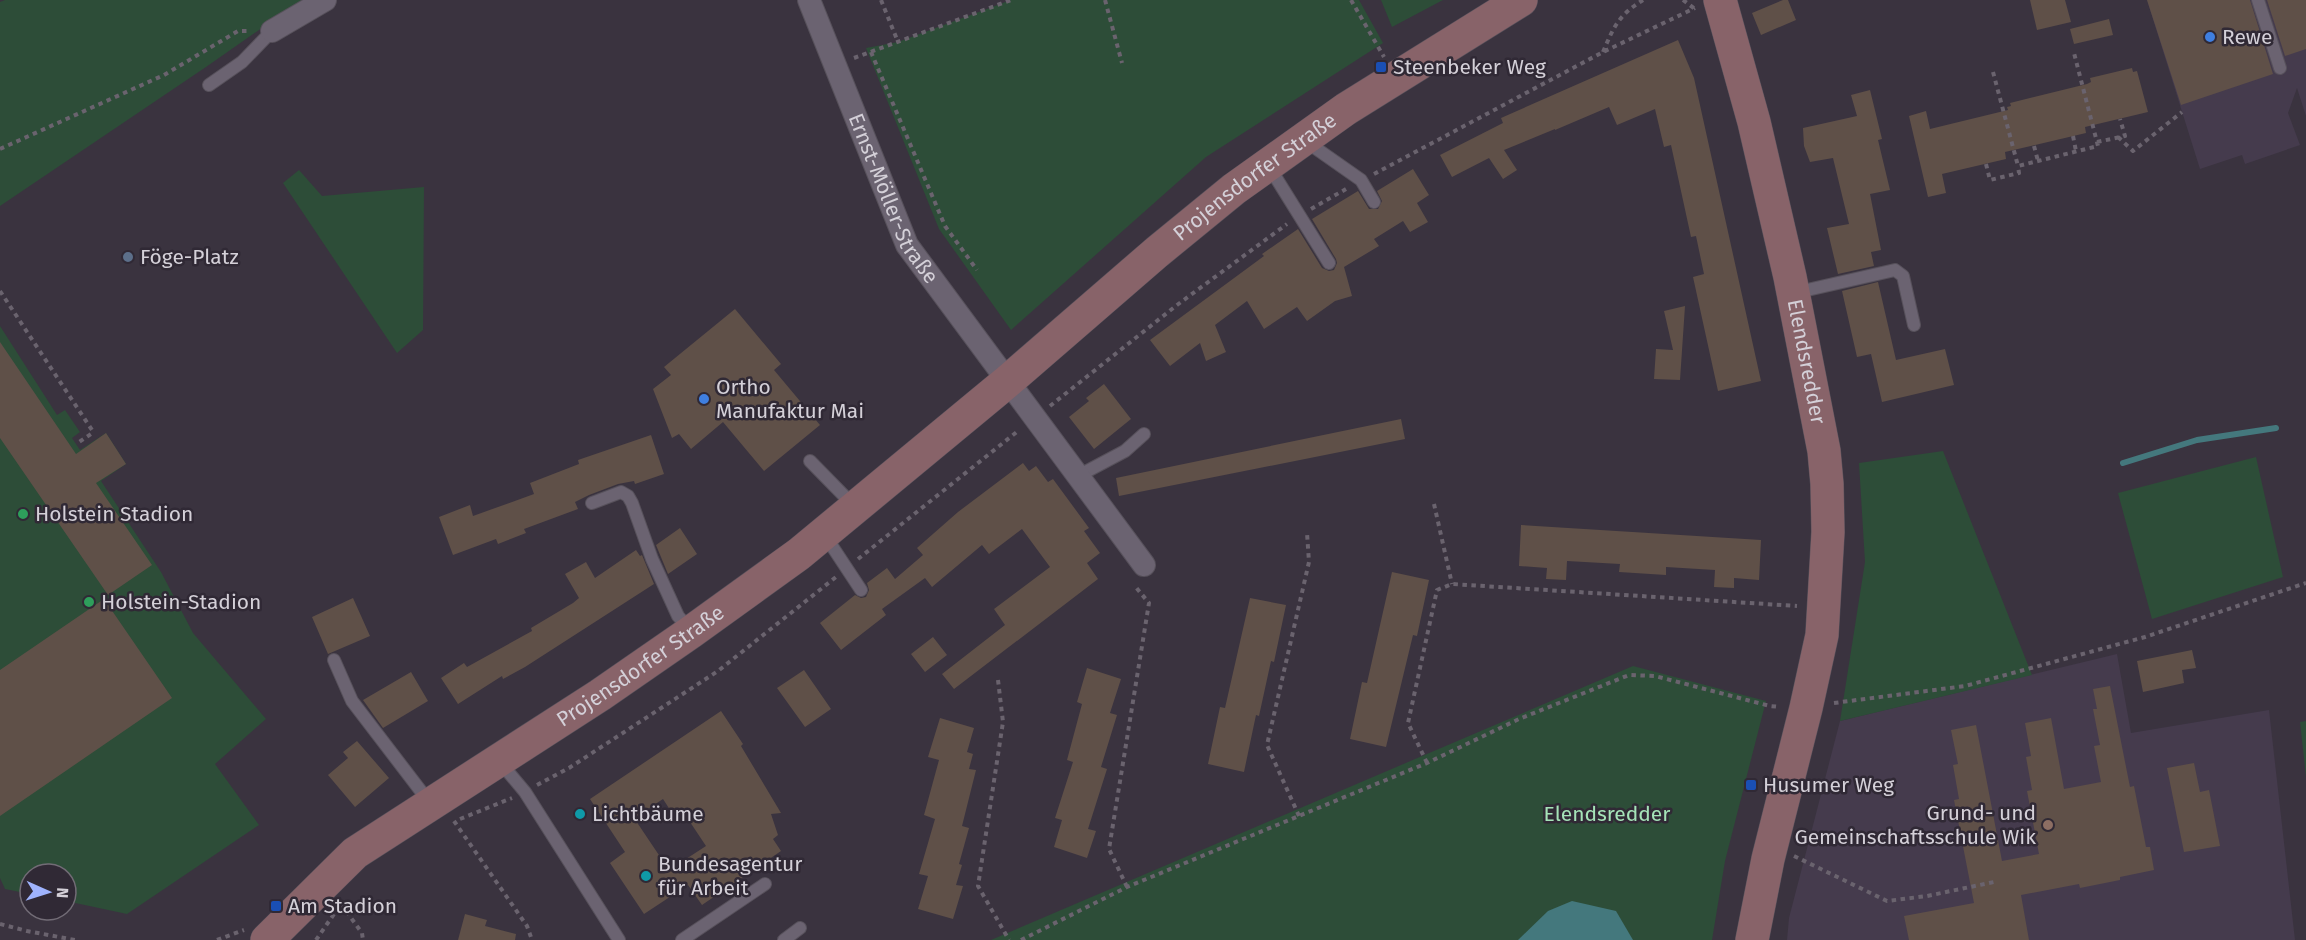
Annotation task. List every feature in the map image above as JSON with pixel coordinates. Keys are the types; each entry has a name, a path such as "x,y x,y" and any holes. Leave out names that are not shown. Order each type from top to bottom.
{"street":[{"path":"272,31 325,0"},
{"name":"Ernst-Möller-Straße","path":"809,0 907,245 1008,381"},
{"name":"Projensdorfer Straße","path":"256,935 355,852 443,817 498,760 600,695 691,632 824,534 1234,189 1397,76 1521,0"},
{"name":"Elendsredder","path":"1708,4 1754,122 1793,293 1824,451 1828,532 1822,635 1771,845 1752,940"},
{"path":"1008,381 1078,476 1136,571"}],"lane":[{"path":"2258,0 2280,68"},
{"path":"209,86 242,62 272,31"},
{"path":"1303,139 1361,180 1374,202"},
{"path":"1268,165 1329,263"},
{"path":"1793,293 1895,270 1903,276 1914,325"},
{"path":"1078,476 1125,451 1144,434"},
{"path":"810,461 855,508"},
{"path":"592,503 621,492 630,499 652,559 678,616 691,632"},
{"path":"824,534 861,590"},
{"path":"334,660 352,701 443,817"},
{"path":"498,760 525,792 619,940"},
{"path":"682,940 765,884"},
{"path":"784,940 801,928"}],"path":[{"path":"880,0 898,42"},
{"path":"835,65 1011,0"},
{"path":"1105,0 1122,63"},
{"path":"1351,0 1397,76"},
{"path":"1643,0 1625,12 1610,35 1603,52 1708,4"},
{"path":"0,149 154,80 238,31 272,31"},
{"path":"871,52 945,226 977,270"},
{"path":"2018,166 2098,146 2074,53"},
{"path":"1986,164 1990,180 2019,173 1993,72"},
{"path":"2118,138 2133,151 2182,112"},
{"path":"2097,142 2125,136 2120,119"},
{"path":"2073,136 2076,152"},
{"path":"2034,146 2038,161"},
{"path":"0,291 92,430 91,434 76,444"},
{"path":"1434,504 1452,584"},
{"path":"1299,816 1267,745 1309,562 1307,533"},
{"path":"1127,887 1109,849 1149,603 1136,571"},
{"path":"1021,940 1127,887 1427,763 1519,719 1629,675 1655,676 1770,706 1806,708 1854,699 1965,686 2145,637 2306,583"},
{"path":"1427,763 1408,723 1437,590 1452,584 1825,608"},
{"path":"998,680 1003,722 978,886 1008,940"},
{"path":"525,792 443,817 527,926 532,940"},
{"path":"1771,845 1887,901 1927,896 1994,882"},
{"path":"316,940 341,904 350,896"},
{"path":"341,904 363,933 363,940"},
{"path":"0,924 75,940"},
{"path":"217,940 256,935"}],"shaded area":[{"path":"2147,0 2306,0 2306,116 2297,88 2288,113 2300,145 2245,164 2242,155 2200,169"},
{"name":"Grund- und Gemeinschaftsschule Wik","path":"2117,654 2131,733 2269,710 2295,940 1787,940 1789,918 1840,721"},
{"path":"1572,901 1616,911 1633,940 1518,940 1548,911"}],"green space":[{"path":"5,0 302,0 0,206 0,2"},
{"path":"1011,0 1359,0 1383,43 1206,157 1011,330 939,229 866,48 898,42"},
{"path":"1381,0 1443,0 1392,27"},
{"path":"299,170 322,196 424,187 423,330 397,353 283,183"},
{"name":"Holstein-Stadion","path":"0,326 57,415 65,410 80,432 72,438 80,450 106,433 126,464 101,481 161,572 193,633 266,719 215,764 259,825 127,914 78,904 78,862 18,862 18,892 5,889 0,878"},
{"path":"1943,451 2032,675 1840,721 1865,562 1859,463"},
{"path":"2256,457 2283,577 2152,619 2118,493"},
{"name":"Elendsredder","path":"1633,666 1766,701 1725,861 1712,940 991,940"},
{"path":"2306,721 2306,777 2300,722"}],"building":[{"path":"1788,0 1796,20 1761,35 1752,13"},
{"path":"2030,0 2065,0 2071,22 2037,30"},
{"name":"Rewe","path":"2147,0 2250,0 2273,74 2181,105"},
{"path":"2267,0 2306,0 2306,49 2285,56"},
{"path":"2109,19 2113,35 2074,44 2070,29"},
{"path":"1678,40 1694,78 1761,381 1718,391 1693,277 1704,274 1696,236 1691,237 1671,145 1664,147 1655,109 1617,125 1609,107 1504,150 1517,170 1503,179 1489,158 1452,177 1440,155 1503,123 1501,118"},
{"path":"2132,68 2133,72 2137,71 2148,112 2085,127 2086,133 2005,152 2006,159 1942,174 1946,193 1928,197 1909,116 1926,111 1930,129 2008,110 2010,103 2087,84 2091,82 2090,78"},
{"path":"1870,90 1882,139 1878,140 1890,190 1870,194 1881,250 1871,252 1874,266 1838,274 1827,228 1849,224 1833,158 1810,162 1804,146 1803,128 1857,116 1851,95"},
{"path":"1413,169 1429,195 1417,203 1428,222 1410,232 1403,221 1374,239 1379,246 1344,267 1352,296 1335,301 1307,321 1297,307 1264,329 1247,301 1215,325 1226,352 1206,361 1200,343 1170,366 1150,340 1298,229 1322,268 1329,271 1334,270 1336,259 1312,219 1358,191 1369,209 1378,209 1382,201 1377,191"},
{"path":"1878,282 1896,360 1945,349 1954,385 1882,402 1871,354 1857,357 1842,291"},
{"path":"1685,306 1680,380 1654,379 1656,349 1673,350 1664,311"},
{"path":"735,309 781,364 774,370 820,425 764,471 723,422 691,449 679,434 672,438 653,389 671,375 664,367"},
{"path":"0,342 76,454 106,433 126,464 96,483 152,565 108,595 0,438"},
{"path":"1104,384 1131,419 1094,449 1069,417 1089,401 1086,398"},
{"path":"1401,419 1405,439 1119,496 1116,478"},
{"path":"651,435 664,474 635,484 634,481 618,484 589,495 575,502 578,509 524,529 526,533 498,544 496,539 453,555 439,517 470,505 473,516 534,494 530,483 579,464 578,460"},
{"path":"1023,463 1029,471 1036,466 1048,482 1053,479 1089,528 1084,531 1100,553 1087,563 1098,579 954,689 942,674 1005,625 994,609 1050,567 1022,529 989,554 982,545 932,587 925,578 882,609 886,615 841,650 820,623 855,595 861,598 866,597 869,590 867,583 887,568 895,579 923,555 917,548 958,512"},
{"path":"1521,525 1761,540 1759,580 1734,578 1734,588 1714,587 1715,570 1666,567 1666,575 1619,572 1620,564 1567,561 1566,580 1546,579 1547,568 1519,566"},
{"path":"680,528 697,554 668,574 656,545"},
{"path":"636,550 640,556 642,555 654,584 525,667 503,679 502,676 458,704 441,678 464,663 467,667 532,631 531,628 579,598 565,574 586,562 595,578"},
{"path":"1392,572 1429,580 1417,636 1413,635 1386,747 1350,739 1362,682 1367,683"},
{"path":"353,598 370,636 328,654 312,617"},
{"path":"1250,598 1286,605 1274,662 1271,661 1259,716 1256,715 1244,772 1208,764 1220,707 1225,708"},
{"path":"104,599 172,698 0,816 0,670"},
{"path":"933,637 947,655 925,672 911,654"},
{"path":"2192,650 2196,668 2182,670 2184,683 2143,692 2137,661"},
{"path":"1087,668 1121,679 1110,713 1117,715 1101,767 1107,769 1088,829 1096,831 1087,858 1054,847 1062,820 1055,818 1073,762 1067,760 1082,704 1077,702"},
{"path":"804,670 831,709 805,727 777,688"},
{"path":"411,672 428,701 383,728 363,700"},
{"path":"2110,686 2130,787 2134,786 2146,847 2150,847 2154,870 2080,888 2079,884 2021,895 2029,940 1909,940 1904,916 1974,903 1954,800 1959,799 1953,765 1958,764 1951,730 1976,725 2002,861 2039,854 2027,791 2032,790 2026,757 2031,756 2025,723 2051,718 2064,789 2101,782 2094,746 2100,745 2093,709 2097,709 2093,689"},
{"path":"721,711 743,744 741,746 781,813 771,814 778,835 773,839 781,851 702,905 688,885 644,914 610,863 625,852 590,799","holes":["663,799 674,816 682,810 706,846 669,870 634,818"]},
{"path":"940,718 974,728 967,752 973,754 969,769 976,770 962,826 969,828 956,885 963,886 953,919 918,909 928,876 919,874 935,819 924,815 939,760 928,757"},
{"path":"357,741 389,778 355,807 328,775 348,758 343,752"},
{"path":"2194,763 2200,792 2209,790 2220,846 2184,852 2167,768"},
{"path":"465,914 487,920 485,926 516,934 515,940 458,940"}],"waterway":[{"path":"2123,463 2197,440 2276,428"}],"place":[{"name":"Rewe","path":"2210,37"},
{"name":"Steenbeker Weg","path":"1381,67"},
{"name":"Föge-Platz","path":"128,257"},
{"name":"Ortho Manufaktur Mai","path":"704,399"},
{"name":"Holstein Stadion","path":"23,514"},
{"name":"Holstein-Stadion","path":"89,602"},
{"name":"Husumer Weg","path":"1751,785"},
{"name":"Lichtbäume","path":"580,814"},
{"name":"Grund- und Gemeinschaftsschule Wik","path":"2048,825"},
{"name":"Bundesagentur für Arbeit","path":"646,876"},
{"name":"Am Stadion","path":"276,906"}]}
